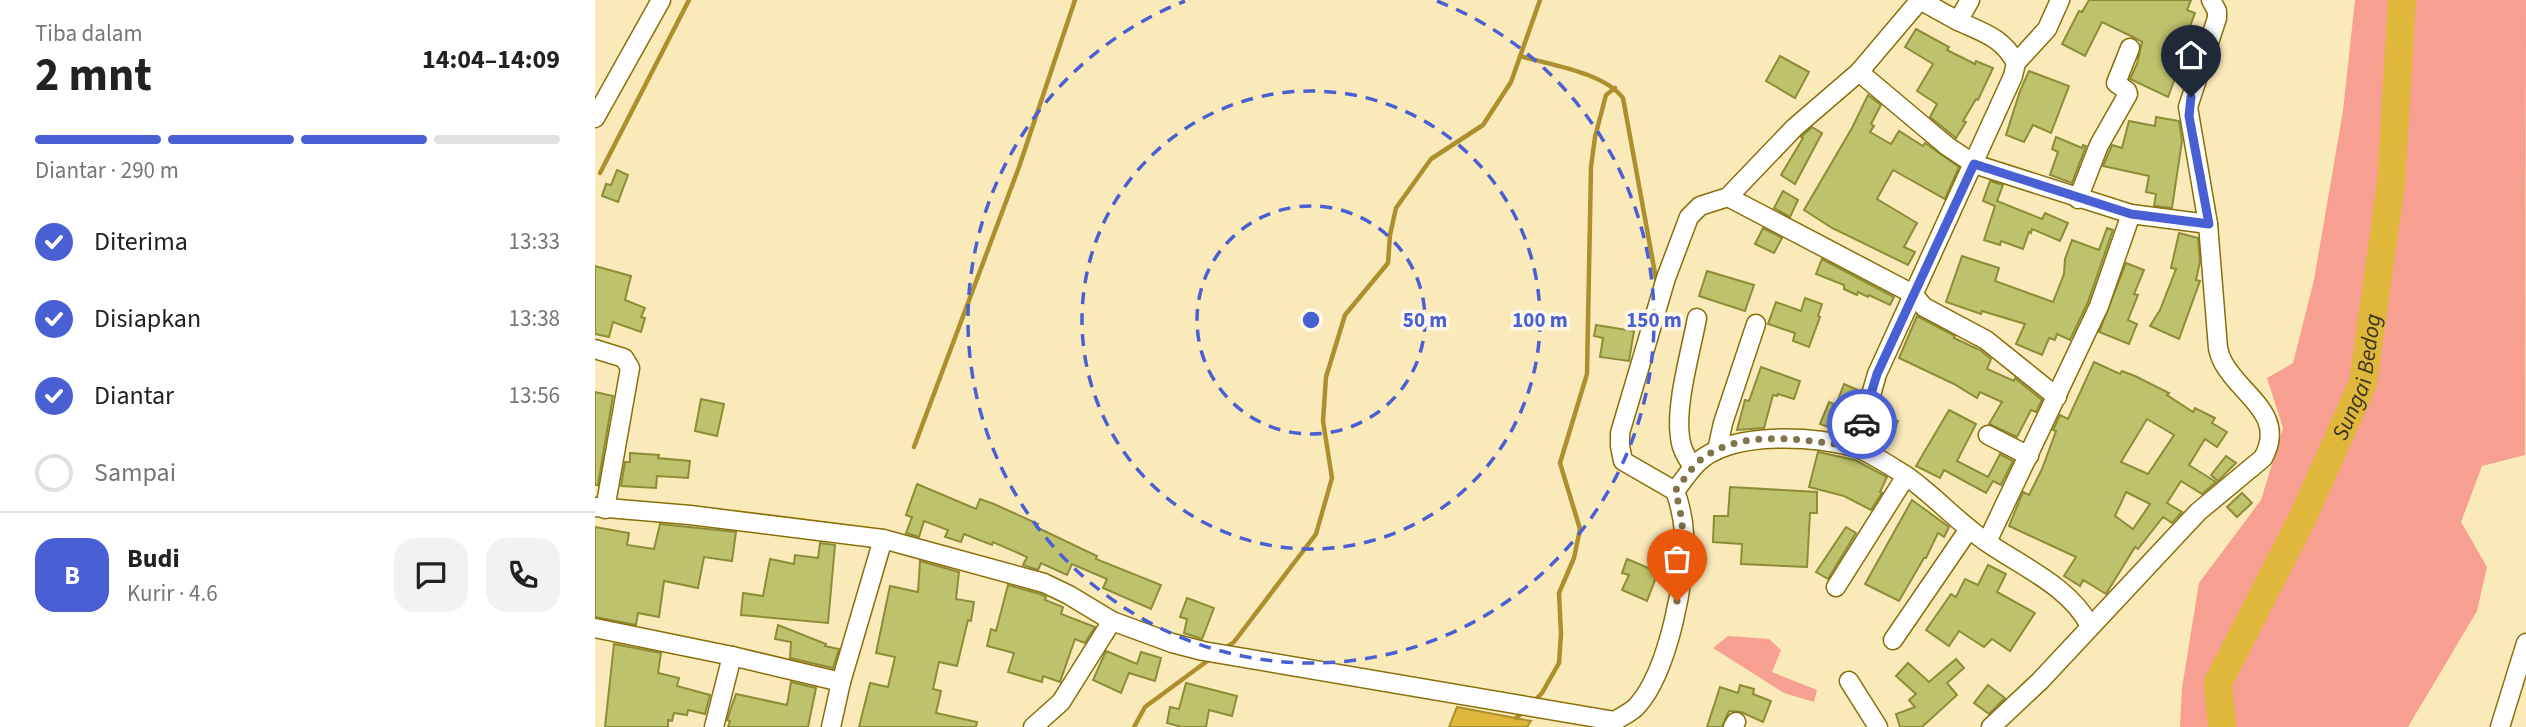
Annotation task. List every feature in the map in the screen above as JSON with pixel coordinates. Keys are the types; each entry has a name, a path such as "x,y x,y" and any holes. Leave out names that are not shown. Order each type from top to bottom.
{"street":[{"path":"595,118 661,0"},
{"path":"595,349 624,358 630,369 627,397 600,508 690,515 883,539 1044,583 1112,621 1172,643 1203,651 1615,724 1636,707 1666,652 1682,576 1684,547 1681,515 1675,491 1623,461 1620,433 1666,278 1689,217 1700,206 1728,197 1794,128 1859,72 1920,0 1997,38 2016,63"},
{"path":"1958,21 1970,0"},
{"path":"1856,447 1877,374 1974,164 2013,76 2016,63 2047,29 2060,0"},
{"path":"1991,727 2040,681 2198,512 2263,458 2269,448 2270,428 2266,418 2253,398 2224,365 2218,348 2209,224 2188,107 2217,18 2217,11 2211,0"},
{"path":"2078,199 2099,145 2128,94 2116,83 2130,48"},
{"path":"1859,72 1947,146 1974,164 2131,214 2209,224"},
{"path":"1728,197 1913,294 1924,307 1986,340 2057,397"},
{"path":"1987,542 2099,306 2131,214"},
{"path":"1693,467 1684,452 1680,437 1680,416 1697,318"},
{"path":"1717,450 1723,423 1756,324"},
{"path":"1988,435 2029,456"},
{"path":"1675,491 1693,467 1717,450 1758,439 1799,440 1856,447 1906,476 1969,529 2069,597 2082,610 2089,626"},
{"path":"1836,587 1906,476"},
{"path":"1893,640 1969,529"},
{"path":"831,727 841,682 883,539"},
{"path":"1033,727 1061,702 1112,621"},
{"path":"595,628 841,682"},
{"path":"2500,727 2526,643"},
{"path":"714,727 732,656"},
{"path":"1849,681 1878,727"}],"shaded area":[{"path":"2355,0 2526,0 2525,455 2482,466 2461,522 2487,567 2477,611 2408,727 2180,727 2182,688 2199,583 2261,500 2283,428 2267,378 2293,363 2314,280 2343,111"},
{"path":"1728,636 1769,639 1781,650 1772,672 1817,690 1814,702 1784,693 1713,648"},
{"path":"1457,707 1531,721 1527,727 1449,727"}],"building":[{"path":"2089,0 2191,0 2187,10 2195,13 2189,29 2197,32 2188,56 2184,55 2168,97 2130,79 2142,42 2135,38 2102,22 2085,56 2062,44 2079,11 2082,12"},
{"path":"1916,29 1949,47 1947,50 1975,64 1976,61 1993,68 1956,138 1930,117 1937,104 1917,91 1933,64 1905,47"},
{"path":"1780,56 1809,72 1795,98 1766,81"},
{"path":"2029,71 2069,86 2051,133 2033,125 2024,142 2006,135"},
{"path":"1868,95 1881,105 1870,132 1891,144 1899,131 1923,146 1925,143 1959,167 1945,199 1893,170 1877,199 1917,223 1904,247 1915,252 1908,265 1832,228 1804,210"},
{"path":"2156,117 2179,121 2182,141 2172,208 2154,206 2156,194 2146,192 2149,176 2103,166 2112,145 2122,148 2129,121 2155,126"},
{"path":"1812,127 1822,133 1795,184 1781,175 1803,138 1801,137"},
{"path":"2056,137 2082,148 2083,145 2086,146 2072,183 2050,175 2058,152 2052,149"},
{"path":"617,170 628,175 618,202 602,196 606,184 611,185"},
{"path":"1990,181 2003,185 1997,201 2042,219 2045,213 2068,223 2060,241 2032,229 2023,249 2001,241 2000,245 1984,240 1995,206 1983,201"},
{"path":"1783,191 1798,200 1790,217 1774,208"},
{"path":"1763,228 1782,238 1774,253 1755,244"},
{"path":"2107,228 2113,230 2088,302 2070,340 2057,334 2055,340 2049,338 2042,355 2016,344 2025,324 1982,311 1981,314 1946,302 1962,256 1999,268 1995,281 2053,302 2064,274 2065,259 2072,240 2099,250"},
{"path":"2179,233 2198,238 2200,262 2196,280 2200,281 2179,339 2150,326 2160,310 2176,269 2171,268"},
{"path":"1822,259 1894,297 1890,305 1869,295 1868,297 1858,292 1857,295 1844,289 1844,285 1816,274"},
{"path":"2126,263 2144,270 2134,294 2138,295 2128,320 2137,324 2129,344 2099,332"},
{"path":"595,266 631,276 625,300 645,308 641,317 645,318 641,332 613,322 609,337 595,334"},
{"path":"1707,271 1754,285 1745,311 1699,296"},
{"path":"1805,298 1822,304 1809,347 1793,341 1795,333 1768,324 1776,302 1801,311"},
{"path":"1917,316 1980,350 1991,359 1987,369 2014,381 2015,378 2042,400 2036,412 2031,410 2017,437 1989,424 2002,402 1980,392 1977,398 1899,358"},
{"path":"1596,325 1634,331 1629,361 1600,357 1603,338 1594,336"},
{"path":"2094,362 2120,374 2122,371 2135,376 2169,393 2167,395 2193,412 2195,408 2215,418 2212,423 2227,432 2217,447 2205,439 2189,465 2216,482 2202,494 2181,481 2167,503 2182,512 2172,523 2163,517 2138,549 2135,547 2106,594 2083,580 2080,586 2064,576 2076,557 2009,526 2023,492 2029,495 2042,469 2060,415 2068,419","holes":["2147,419 2174,435 2148,474 2121,462","2126,492 2150,504 2133,529 2115,516"]},
{"path":"1761,367 1800,381 1794,399 1773,395 1764,428 1737,430 1745,400 1749,401"},
{"path":"1844,384 1860,391 1848,434 1820,424 1829,402 1836,405"},
{"path":"595,392 613,396 598,485 595,485"},
{"path":"701,399 724,404 717,436 695,431"},
{"path":"1949,410 1976,424 1957,461 1988,477 2000,454 2013,461 2001,485 1993,481 1986,493 1944,470 1940,478 1916,466"},
{"path":"1878,413 1898,421 1893,434 1874,426"},
{"path":"1818,452 1855,460 1887,477 1880,492 1882,493 1871,510 1844,496 1809,487"},
{"path":"630,453 690,461 688,478 657,476 656,488 621,486 625,462 630,462"},
{"path":"2226,456 2236,463 2218,481 2211,475"},
{"path":"917,484 976,509 980,499 994,504 1038,524 1036,527 1097,556 1096,559 1161,585 1151,609 1103,588 1107,579 1072,564 1067,575 1041,563 1038,570 1023,565 1027,557 993,542 992,545 964,534 961,542 945,537 948,530 924,521 919,537 906,533 912,517 906,515"},
{"path":"1730,487 1817,492 1817,513 1810,513 1807,567 1741,564 1742,544 1713,542 1714,516 1728,516"},
{"path":"2242,493 2252,503 2237,517 2227,507"},
{"path":"1912,500 1949,527 1944,537 1938,533 1899,601 1865,584"},
{"path":"660,524 736,532 732,561 704,557 698,588 664,581 659,617 638,613 636,625 595,617 595,527 629,533 627,545 654,549"},
{"path":"1846,527 1856,533 1828,579 1816,572"},
{"path":"820,543 835,545 828,623 741,615 743,593 763,596 770,559 794,564 795,555 818,558"},
{"path":"1627,559 1658,572 1647,601 1622,590 1629,575 1622,573"},
{"path":"920,561 959,572 956,599 974,602 957,666 939,662 933,689 941,691 936,713 977,722 976,727 859,727 870,683 888,687 895,657 876,653 890,586 918,592"},
{"path":"1988,565 2006,574 1997,592 2035,613 2010,651 1992,639 1984,647 1959,631 1949,646 1926,630 1951,594 1956,597 1965,579 1978,585"},
{"path":"1008,585 1040,594 1046,597 1045,600 1063,607 1061,614 1095,627 1085,643 1075,639 1060,682 1043,676 1042,682 1008,672 1014,653 987,646 991,629 996,631"},
{"path":"1187,598 1214,608 1202,639 1184,633 1187,619 1180,617"},
{"path":"778,625 826,644 825,646 839,649 833,668 790,658 791,642 775,639"},
{"path":"614,644 661,653 658,673 679,678 677,686 710,695 705,714 688,710 687,715 674,713 672,721 668,720 668,727 605,727"},
{"path":"1106,651 1137,664 1141,652 1161,658 1155,681 1129,673 1121,693 1093,680"},
{"path":"1956,659 1964,668 1947,683 1957,695 1922,727 1900,727 1896,714 1915,707 1909,700 1916,694 1896,676 1908,663 1929,682"},
{"path":"791,682 816,688 808,727 728,727 730,721 727,720 736,694 787,705"},
{"path":"1186,683 1237,696 1232,716 1209,710 1206,727 1182,727 1167,723 1170,707 1179,709"},
{"path":"1740,685 1754,689 1753,694 1771,701 1763,722 1741,712 1729,711 1722,727 1707,727 1720,687 1738,693"},
{"path":"1988,685 2005,698 1989,714 1974,703"}],"waterway":[{"path":"600,173 689,0"},
{"path":"914,447 1019,167 1075,0"},
{"path":"1225,648 1234,642 1316,534 1332,478 1323,421 1326,377 1345,315 1388,263 1396,208 1431,159 1483,125 1511,82 1540,0"},
{"name":"Sungai Bedog","path":"2222,727 2218,683 2303,517 2363,383 2391,184 2402,0"},
{"path":"1520,56 1590,76 1614,89 1623,98 1657,284"},
{"path":"1535,700 1559,663 1559,593 1574,558 1580,529 1560,463 1587,374 1591,167 1595,137 1606,95 1615,88"},
{"path":"1134,727 1145,707 1210,659"},
{"path":"1516,718 1522,713"}],"way so far":[{"path":"1677,601 1682,576 1684,532 1675,491 1693,467 1717,450 1758,439 1799,440 1856,447 1862,424"}],"route":[{"path":"1862,424 1877,374 1974,164 2131,214 2209,224 2189,116 2191,97"}]}
